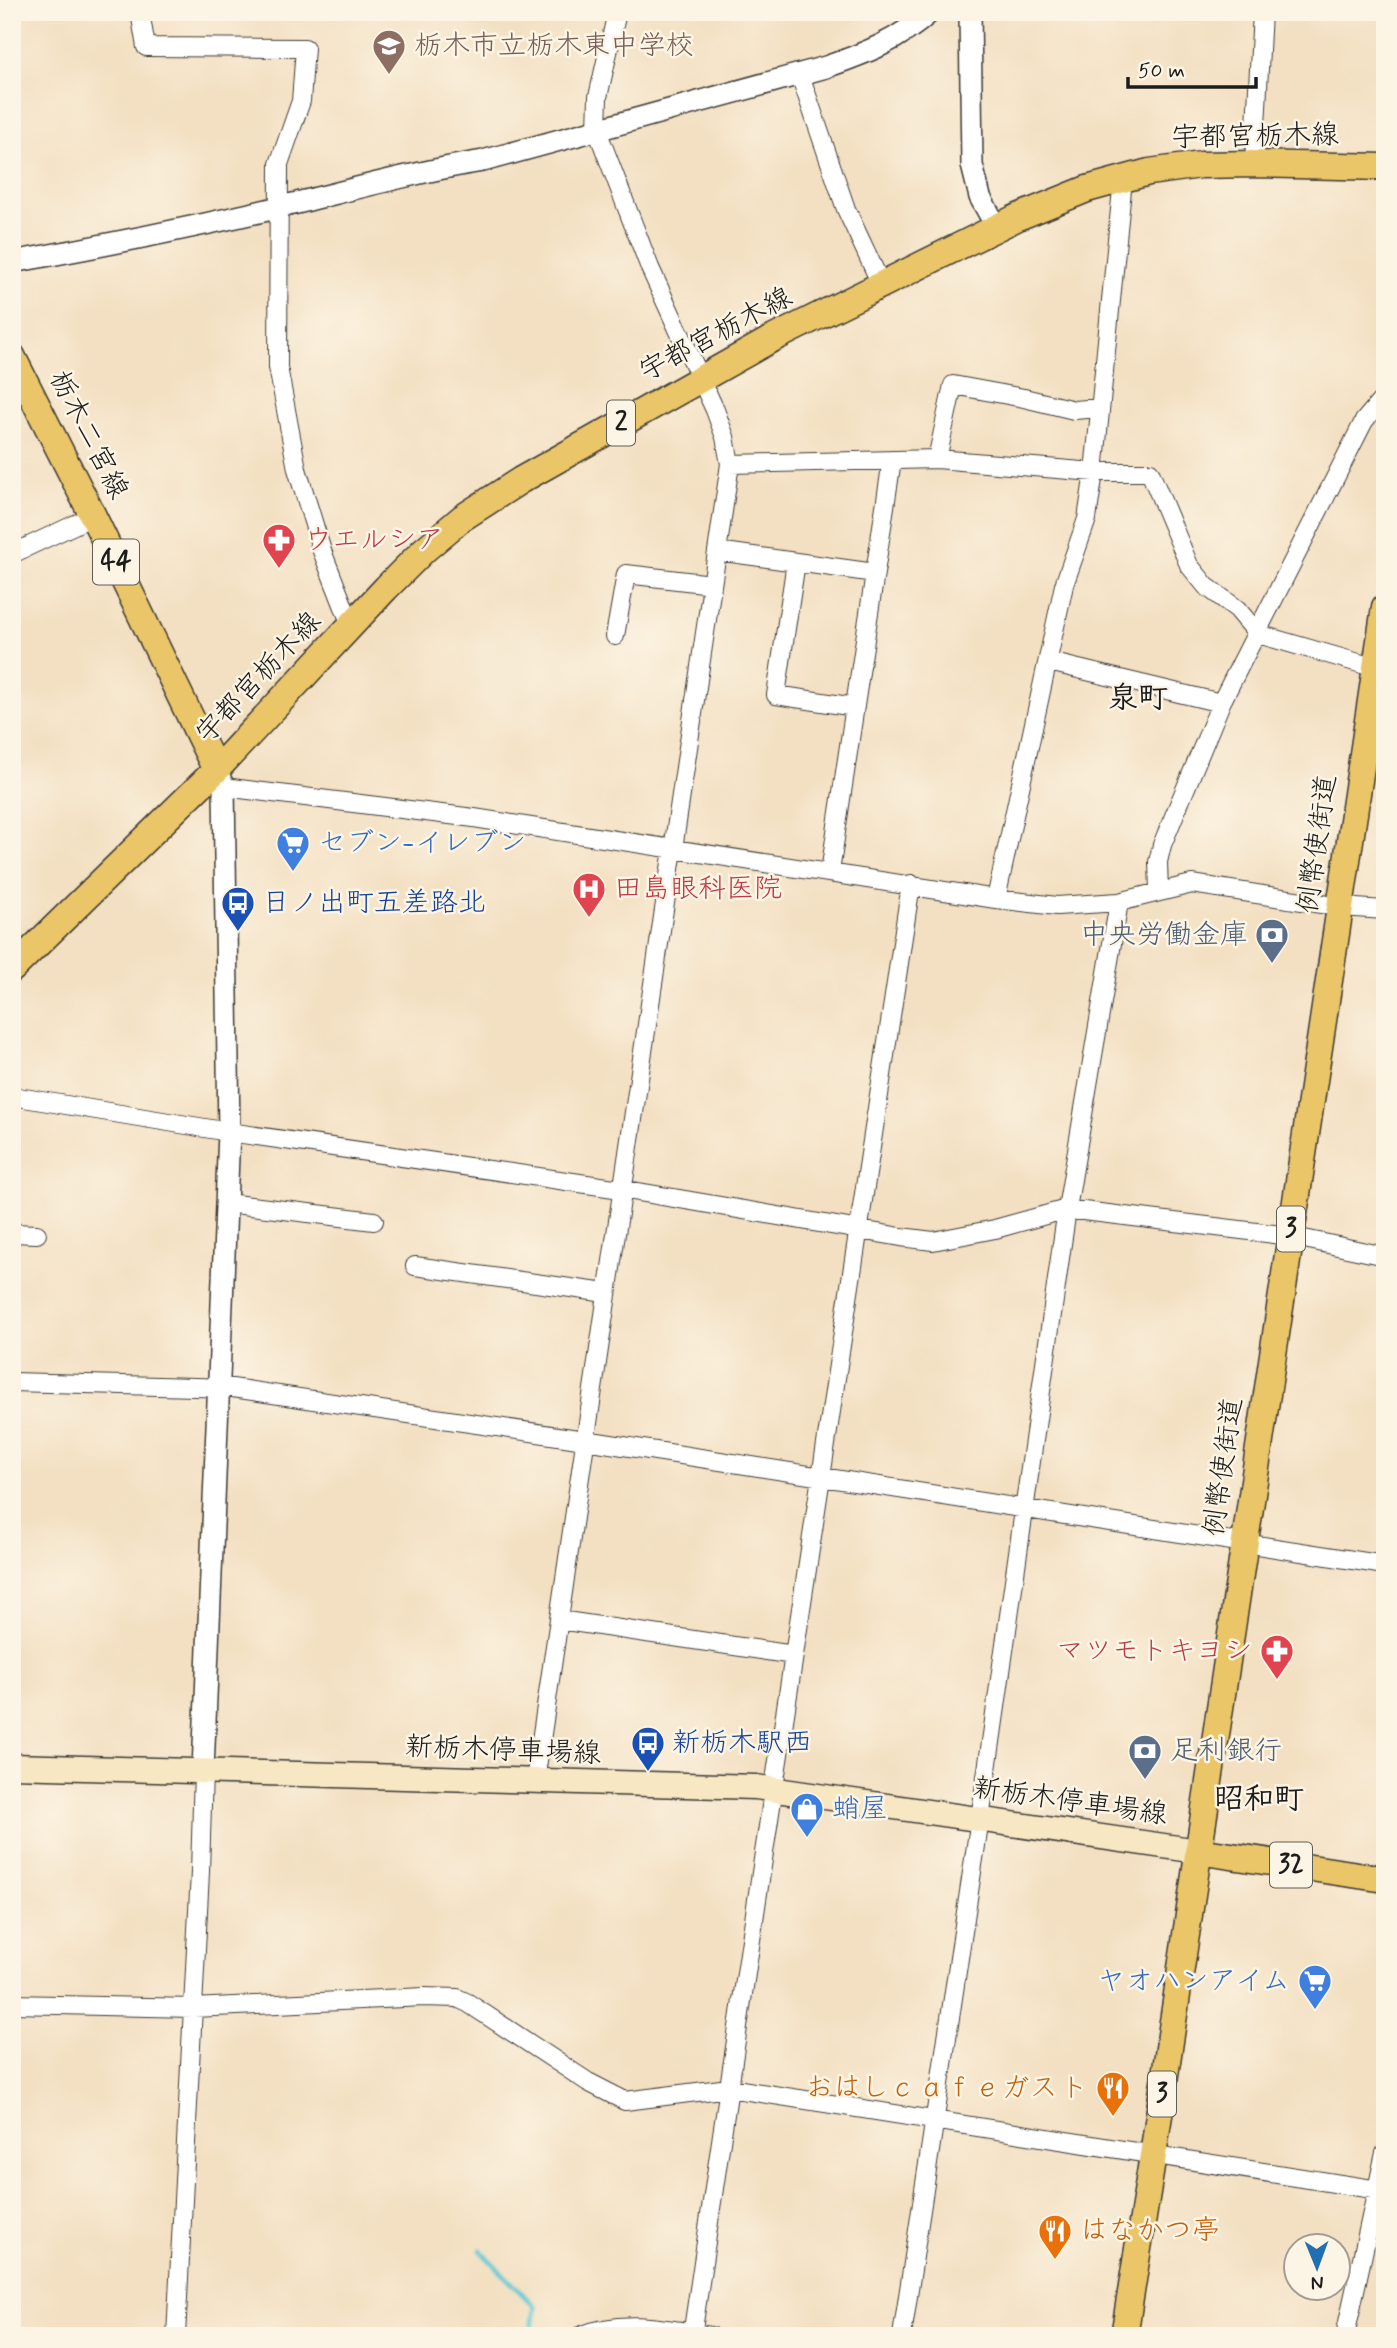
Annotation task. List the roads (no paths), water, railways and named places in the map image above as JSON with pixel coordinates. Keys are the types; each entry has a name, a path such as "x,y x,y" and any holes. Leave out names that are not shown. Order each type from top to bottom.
{"main road":[{"name":"宇都宮栃木線","path":"12,969 220,779 351,625 424,550 461,518 521,480 701,378 881,284 997,228 1087,189 1149,172 1201,166 1254,164 1385,167"},
{"name":"栃木二宮線","path":"12,356 220,779"},
{"name":"例幣使街道","path":"1124,2336 1341,907 1378,707 1376,668 1385,607"},
{"name":"新栃木停車場線","path":"12,1766 775,1789 1198,1851"},
{"name":"32","path":"1198,1851 1385,1879"}],"street":[{"path":"140,12 146,47 305,48 301,102 279,164 278,368 297,469 322,551 351,625"},
{"path":"535,1782 730,464 725,437 650,268 597,130 598,97 617,12"},
{"path":"12,262 70,252 279,207 441,168 483,161 800,75 870,51 905,33 930,12"},
{"path":"970,12 972,165 980,197 997,228"},
{"path":"1254,164 1262,12"},
{"path":"800,75 846,209 881,284"},
{"path":"996,899 1064,584 1087,519 1123,179"},
{"path":"937,459 953,385 1074,410 1100,408"},
{"path":"1159,891 1158,862 1162,845 1221,703 1364,421 1385,396"},
{"path":"730,464 937,459 1094,472 1150,472 1189,565 1206,586 1237,609 1258,634 1376,668"},
{"path":"830,872 892,460"},
{"path":"12,554 93,516"},
{"path":"717,551 875,573"},
{"path":"796,562 776,695 855,707"},
{"path":"615,636 626,574 712,584"},
{"path":"1049,662 1221,703"},
{"path":"176,2336 193,2008 229,1132 220,779 996,899 1057,906 1119,902 1192,884 1341,907 1385,910"},
{"path":"692,2334 775,1789 856,1228 911,884"},
{"path":"902,2336 980,1819 1067,1209 1119,902"},
{"path":"12,1096 229,1132 621,1189 933,1241 995,1229 1067,1209 1290,1237 1385,1256"},
{"path":"226,1203 374,1221"},
{"path":"12,1233 37,1234"},
{"path":"415,1266 606,1293"},
{"path":"12,1382 218,1387 585,1440 1385,1565"},
{"path":"559,1620 794,1655"},
{"path":"12,2004 193,2008 457,1998 588,2082 625,2101 729,2088 1381,2191"},
{"path":"1345,2336 1381,2191 1385,2153"},
{"path":"580,2336 600,2328 625,2326 712,2336"}],"waterway":[{"path":"480,2250 535,2307 531,2336"}],"place":[{"name":"栃木市立栃木東中学校","path":"389,76"},
{"name":"ウエルシア","path":"279,570"},
{"name":"セブン-イレブン","path":"293,873"},
{"name":"田島眼科医院","path":"589,919"},
{"name":"日ノ出町五差路北","path":"238,933"},
{"name":"中央労働金庫","path":"1272,965"},
{"name":"マツモトキヨシ","path":"1277,1681"},
{"name":"新栃木駅西","path":"648,1773"},
{"name":"足利銀行","path":"1145,1781"},
{"name":"蛸屋","path":"807,1839"},
{"name":"ヤオハンアイム","path":"1315,2011"},
{"name":"おはしｃａｆｅガスト","path":"1113,2118"},
{"name":"はなかつ亭","path":"1055,2261"}],"district":[{"name":"泉町","path":"1138,698"},
{"name":"昭和町","path":"1259,1799"}]}
